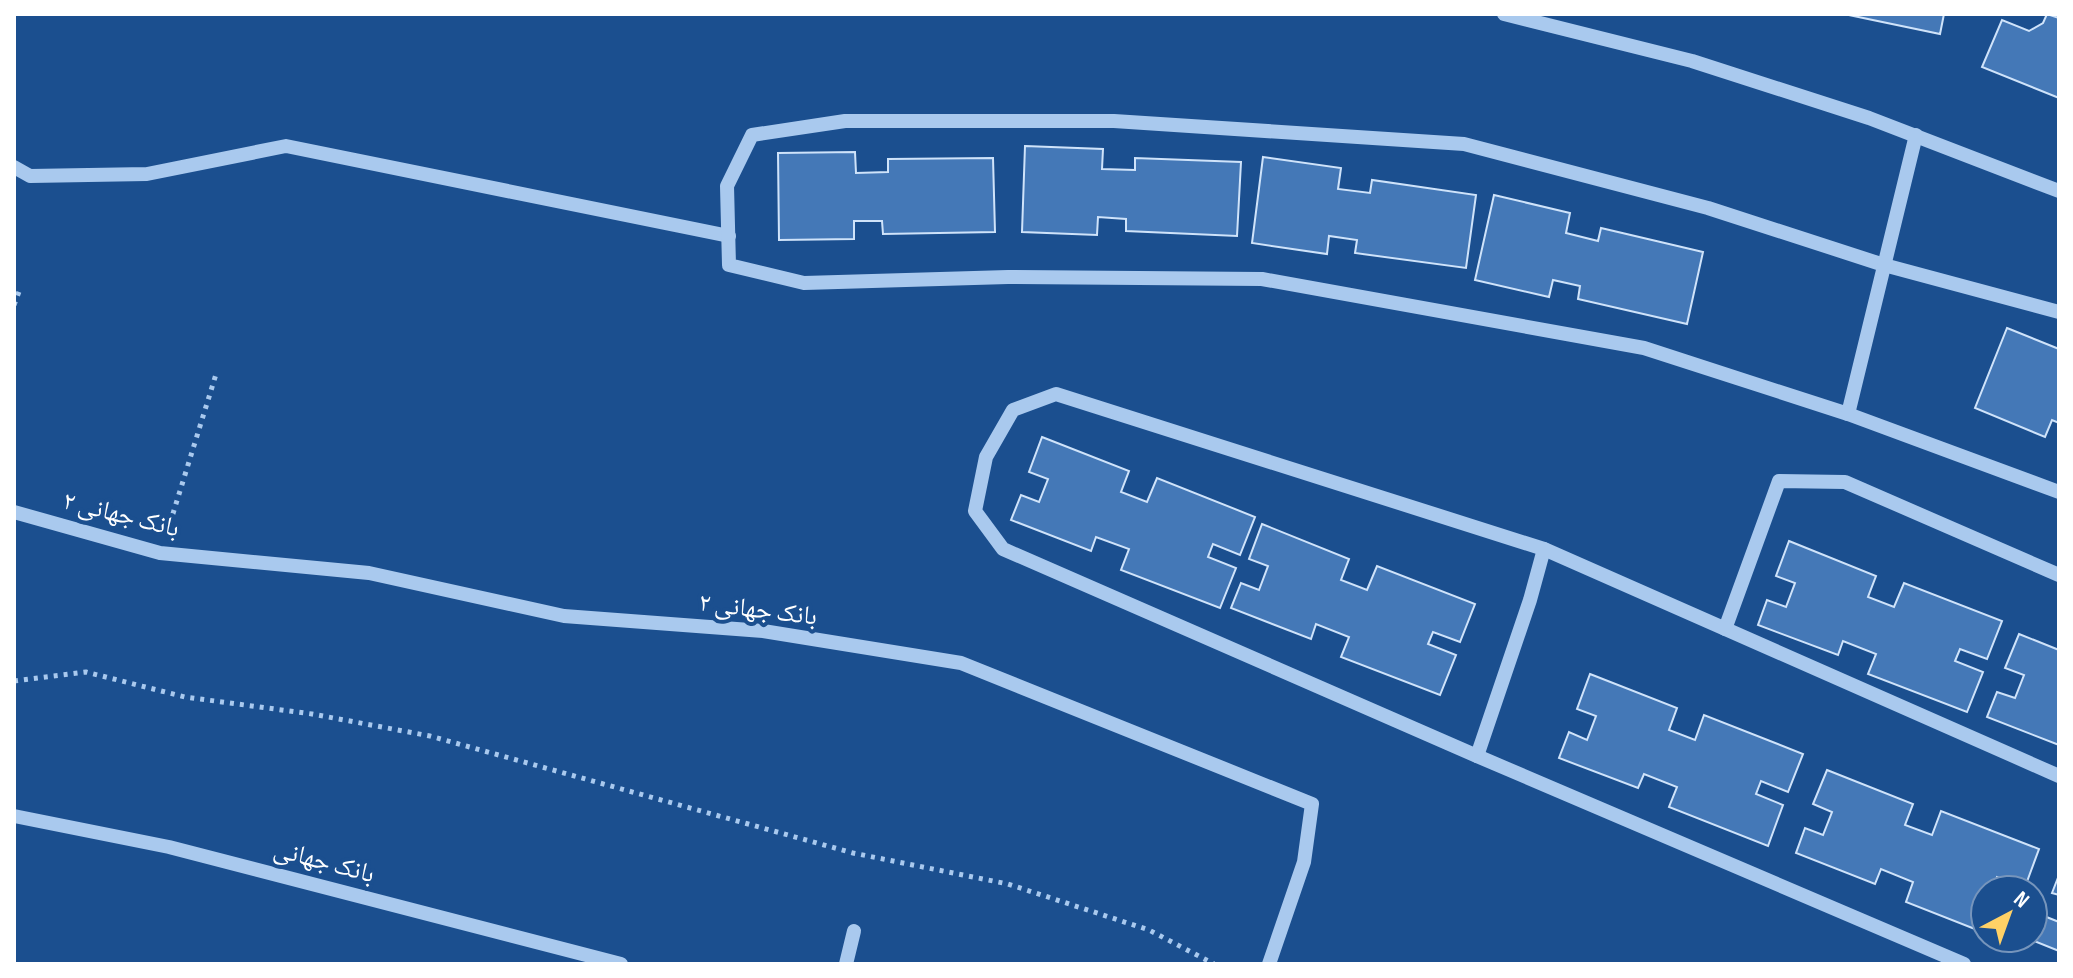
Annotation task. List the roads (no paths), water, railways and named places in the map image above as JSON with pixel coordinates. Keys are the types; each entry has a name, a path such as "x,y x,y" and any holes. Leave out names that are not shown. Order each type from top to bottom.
{"street":[{"path":"1504,14 1692,61 1869,118 2059,191"},
{"path":"2059,312 1884,265 1708,208 1464,144 1114,121 845,121 752,135 727,186 729,265 804,283 1008,277 1262,279 1644,348 1848,414 2059,492"},
{"path":"1848,414 1916,135"},
{"path":"14,167 30,176 147,174 286,146 729,236"},
{"path":"1964,964 1003,549 975,511 986,457 1013,410 1056,394 1544,549 2059,776"},
{"path":"1725,629 1779,481 1845,482 2059,575"},
{"name":"بانک جهانی ۲","path":"14,512 160,553 369,573 564,616 763,631 961,663 1312,804 1304,862 1269,964"},
{"path":"1477,756 1544,549"},
{"name":"بانک جهانی","path":"14,816 169,847 621,964"},
{"path":"846,964 854,931"}]}
